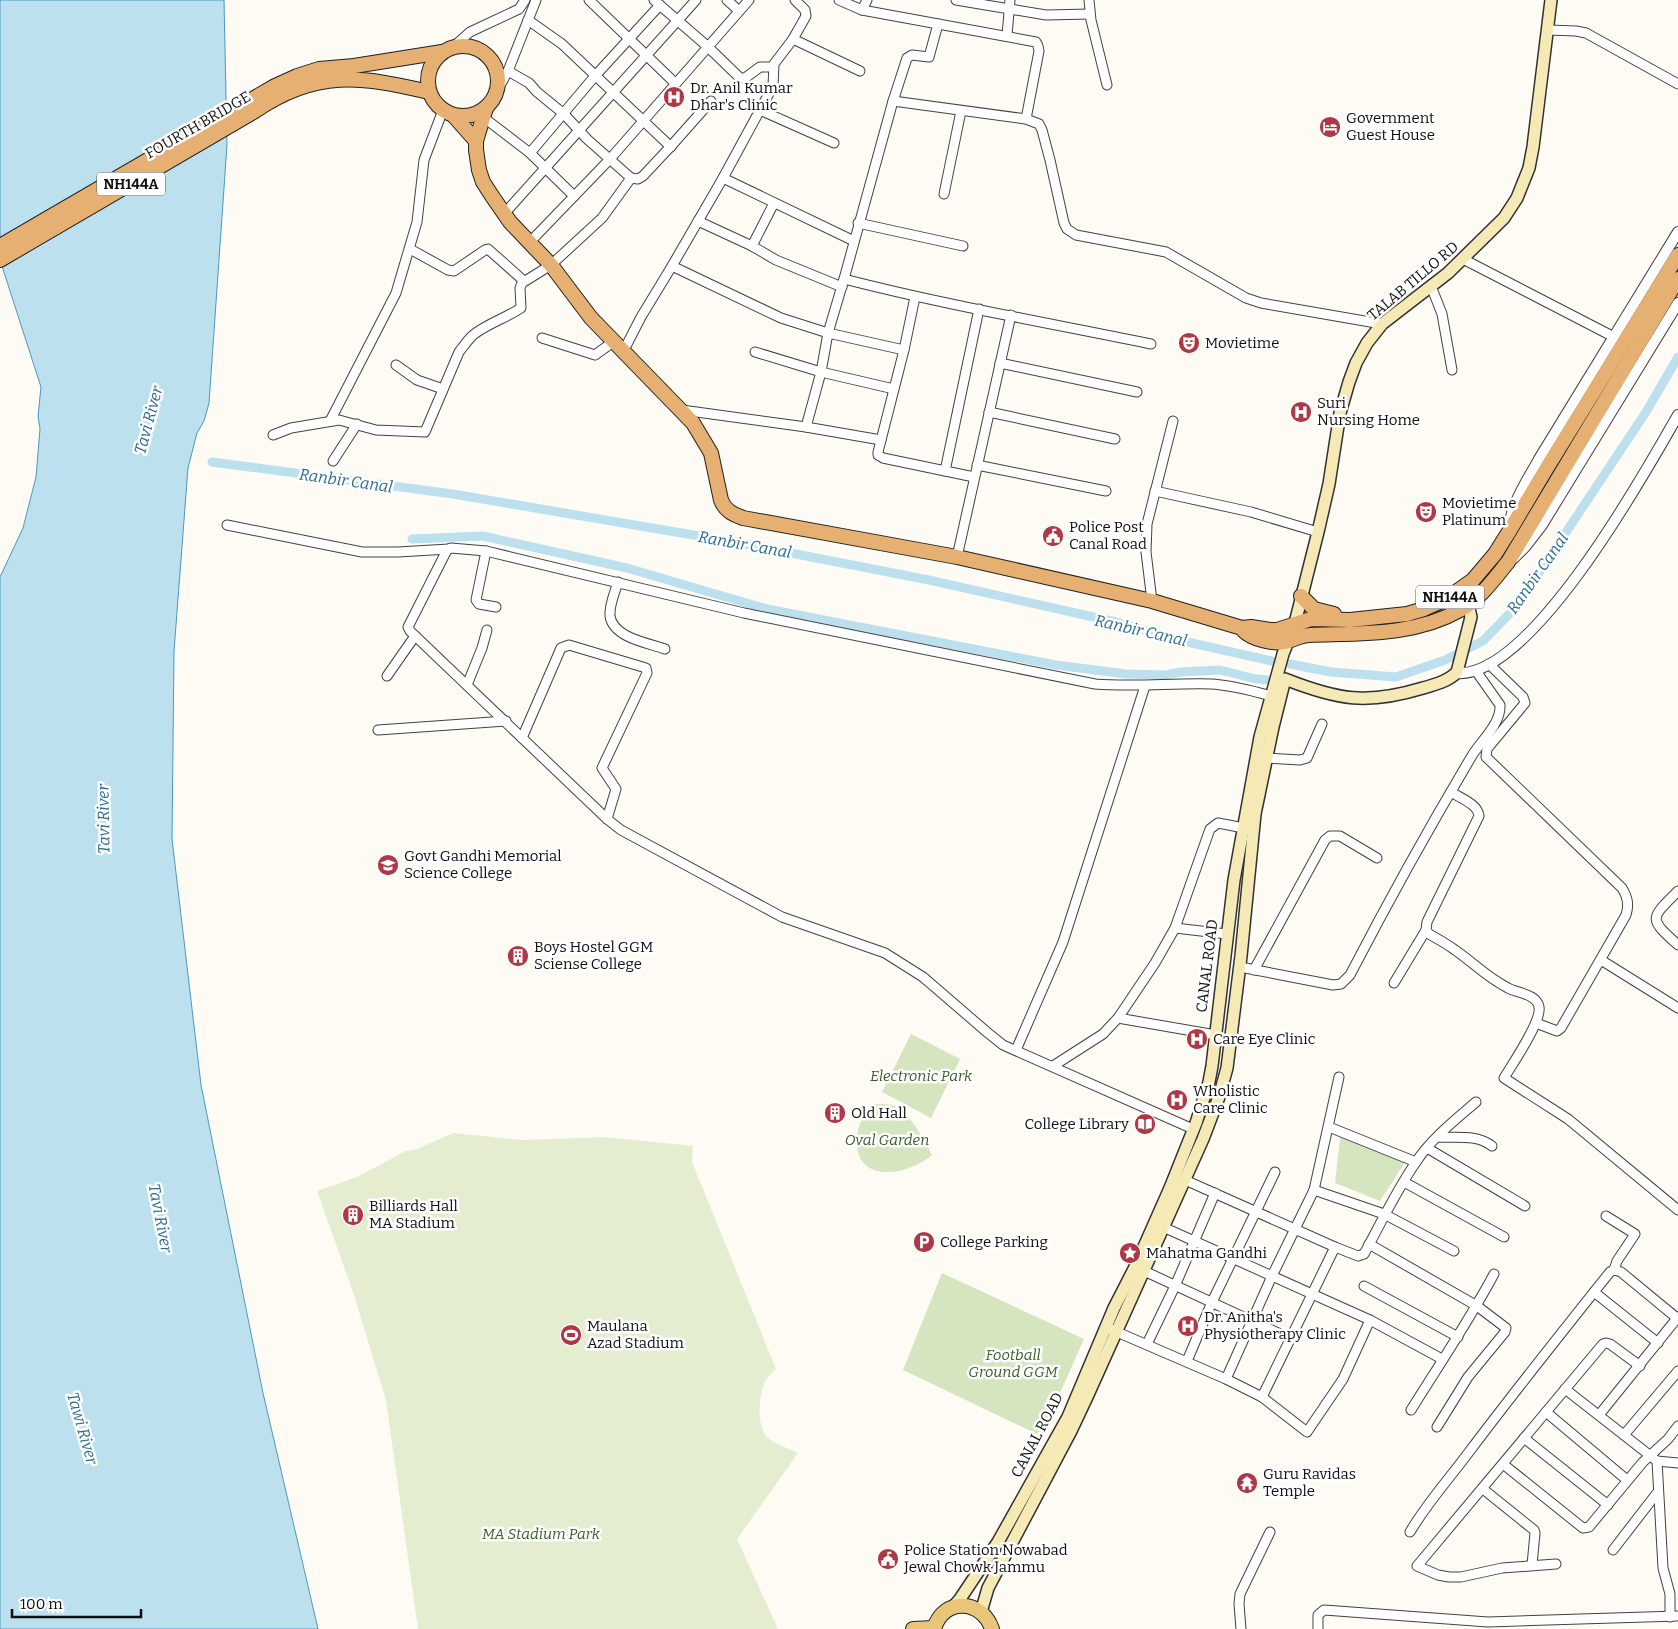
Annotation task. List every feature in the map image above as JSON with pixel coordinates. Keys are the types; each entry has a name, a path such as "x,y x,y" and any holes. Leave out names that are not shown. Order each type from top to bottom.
{"highway":[{"name":"NH144A","path":"253,106 282,82 319,69 354,66 465,45 477,48 488,54 495,64 499,76 498,89 494,100 484,112 476,141 479,170 483,182 504,214 528,243 551,265 614,347 682,410 693,423 711,453 724,506 733,514 763,522 957,557 1152,601 1242,628 1251,627 1293,633 1377,632 1417,627 1432,623 1479,596 1508,562 1678,278"},
{"path":"447,49 432,63 428,77 429,92 435,102 476,141"},
{"name":"FOURTH BRIDGE","path":"2,252 253,106 270,102 294,89 312,83 340,79 377,80 429,92"},
{"path":"448,113 465,117 484,112"},
{"name":"NH144A","path":"1293,633 1310,619 1353,620 1407,614 1424,609 1459,591 1483,570 1510,530 1678,255"},
{"path":"1301,596 1314,608 1353,620"}],"main road":[{"name":"TALAB TILLO RD","path":"1293,633 1329,484 1340,413 1356,362 1367,343 1382,324 1463,259 1504,218 1517,198 1529,168 1551,0"},
{"path":"1458,668 1471,617 1468,604"},
{"name":"CANAL ROAD","path":"982,1612 988,1588 1071,1431 1135,1268 1193,1129 1209,1082 1234,880 1260,737 1293,633"},
{"name":"CANAL ROAD","path":"953,1607 998,1542 1068,1417 1111,1329 1144,1271 1203,1139 1224,1079 1240,967 1255,814 1285,679 1326,694 1358,699 1378,698 1396,696 1434,685 1458,668"},
{"path":"913,1629 934,1628 944,1612 953,1607 963,1606 973,1607 982,1612 992,1629"}],"street":[{"path":"447,49 470,32 515,11 525,0"},
{"path":"498,89 508,72 536,0"},
{"path":"504,214 696,0"},
{"path":"727,0 739,11"},
{"path":"528,243 610,159 749,0"},
{"path":"542,338 595,355 614,347 642,317 723,178 773,86 773,67 793,39 807,14 795,0"},
{"path":"839,0 862,10 1032,41 1038,46 1026,119"},
{"path":"862,10 867,0"},
{"path":"956,0 1010,4 1046,15 1090,14"},
{"path":"1089,0 1090,14 1107,85"},
{"path":"595,2 646,56 675,83"},
{"path":"530,153 595,76 630,39 657,2 740,78 745,78 760,67 773,67"},
{"path":"1008,36 1010,4"},
{"path":"528,20 562,44 671,147"},
{"path":"806,427 821,372 828,333 893,102 908,57 929,57 938,24"},
{"path":"1548,30 1576,30 1586,33 1678,84"},
{"path":"793,39 860,71"},
{"path":"508,72 529,83 631,178 638,179 643,176 711,101"},
{"path":"893,102 1026,119 1039,124 1064,223 1067,229 1076,235 1113,243 1156,249 1174,255 1246,298 1260,303 1382,324"},
{"path":"760,110 834,143"},
{"path":"944,194 961,111"},
{"path":"484,112 574,196"},
{"path":"330,421 396,294 419,211 424,160 448,113"},
{"path":"273,435 291,428 342,420 376,430 394,429 424,432 427,430 459,352 472,336 521,308 520,288 529,278 551,265 602,218 631,178"},
{"path":"723,178 854,241"},
{"path":"752,246 774,203"},
{"path":"698,221 752,246 776,260 843,283 979,308 1151,344"},
{"path":"858,223 963,246"},
{"path":"1510,530 1512,512 1536,465 1678,232"},
{"path":"410,249 451,270 458,269 488,249 529,278"},
{"path":"1463,259 1614,337"},
{"path":"672,266 781,318 828,333 904,350"},
{"path":"1431,286 1442,314 1452,370"},
{"path":"915,297 878,455 883,458 974,477"},
{"path":"1508,562 1525,547 1542,525 1678,303"},
{"path":"945,471 979,308"},
{"path":"957,557 1011,316"},
{"path":"755,352 821,372 894,389"},
{"path":"1000,363 1137,392"},
{"path":"396,365 417,380 443,389"},
{"path":"682,410 806,427 881,440"},
{"path":"989,412 1115,439"},
{"path":"1458,668 1476,671 1489,664 1529,632 1566,590 1590,559 1644,475 1678,415"},
{"path":"1152,601 1146,537 1173,422"},
{"path":"333,461 357,424"},
{"path":"977,465 1106,491"},
{"path":"1156,491 1251,512 1318,532"},
{"path":"227,526 362,552 449,549 486,551 744,612 1095,684 1144,686 1210,684 1230,686 1272,696"},
{"path":"449,549 409,623 408,629 606,819 621,830 782,918 885,954 917,973 1003,1045 1193,1129"},
{"path":"486,551 476,600 479,604 496,607"},
{"path":"618,582 610,616 617,630 627,636 665,649"},
{"path":"467,685 487,630"},
{"path":"386,676 415,636"},
{"path":"522,738 561,648 564,646 569,645 646,668 647,673 602,768 616,789 606,819"},
{"path":"1489,664 1523,697 1525,704 1487,749 1486,758 1584,850 1622,888 1627,896 1628,906 1626,915 1561,1028 1556,1031 1536,1023"},
{"path":"1240,967 1333,985 1340,984 1350,975 1402,877 1451,792 1475,751 1499,717 1498,700 1476,671"},
{"path":"1016,1050 1062,942 1144,686"},
{"path":"378,730 506,721"},
{"path":"1266,758 1300,760 1307,758 1322,724"},
{"path":"1394,983 1426,930 1427,922 1479,816 1475,807 1451,792"},
{"path":"1053,1066 1103,1034 1118,1018 1155,963 1174,928 1210,829 1218,824 1244,828"},
{"path":"1254,970 1325,840 1330,836 1340,836 1377,858"},
{"path":"1678,891 1658,911 1655,918 1659,928 1678,945"},
{"path":"1174,928 1227,934"},
{"path":"1426,930 1429,934 1456,950 1488,977 1532,997 1538,1003 1536,1023 1504,1078 1568,1120 1678,1210"},
{"path":"1601,960 1678,1008"},
{"path":"1118,1018 1216,1035"},
{"path":"1226,1378 1294,1229 1314,1190 1339,1077"},
{"path":"1185,1180 1358,1256 1364,1254 1384,1214 1416,1162 1427,1148 1476,1102"},
{"path":"1329,1127 1416,1162"},
{"path":"1438,1137 1476,1138 1492,1146"},
{"path":"1427,1148 1525,1206"},
{"path":"1186,1361 1212,1302 1275,1172"},
{"path":"1404,1182 1504,1237"},
{"path":"1314,1190 1384,1214 1454,1251"},
{"path":"1147,1344 1175,1286 1215,1194"},
{"path":"1410,1532 1438,1490 1517,1388 1610,1272 1614,1270 1617,1261 1635,1234 1606,1216"},
{"path":"1163,1227 1370,1320 1442,1359"},
{"path":"1369,1244 1477,1306 1504,1325 1506,1330 1468,1377 1437,1427"},
{"path":"1262,1397 1334,1247"},
{"path":"1599,1415 1678,1318 1621,1272 1614,1270"},
{"path":"1144,1271 1291,1339"},
{"path":"1411,1410 1477,1306 1494,1274"},
{"path":"1364,1286 1458,1337"},
{"path":"1594,1292 1658,1343"},
{"path":"1111,1329 1226,1378 1262,1397 1307,1432 1343,1379 1370,1320"},
{"path":"1556,1564 1502,1568 1461,1577 1438,1575 1418,1567 1419,1563 1606,1343 1640,1366"},
{"path":"1624,1435 1678,1371"},
{"path":"1566,1389 1653,1458 1678,1463"},
{"path":"1546,1412 1627,1480"},
{"path":"1503,1464 1583,1528 1589,1527 1627,1480 1653,1458 1678,1426"},
{"path":"1524,1438 1608,1505"},
{"path":"1318,1629 1318,1615 1324,1610 1488,1622 1674,1616 1663,1568 1653,1458"},
{"path":"1482,1489 1536,1533 1532,1565"},
{"path":"1613,1550 1657,1493"},
{"path":"1241,1629 1238,1604 1240,1594 1270,1532"}],"green space":[{"name":"Electronic Park","path":"911,1034 960,1059 931,1118 882,1092"},
{"name":"Oval Garden","path":"877,1104 893,1105 905,1114 916,1127 932,1155 913,1167 901,1170 878,1171 868,1167 861,1159 857,1147 857,1135 864,1115"},
{"path":"1341,1130 1409,1156 1380,1201 1335,1183"},
{"name":"MA Stadium Park","path":"453,1133 522,1140 605,1137 693,1146 692,1162 776,1369 766,1380 762,1390 760,1404 761,1425 769,1439 798,1453 737,1539 778,1629 418,1629 386,1400 353,1292 317,1191 357,1177 406,1151 417,1149"},
{"name":"Football Ground GGM","path":"942,1273 1084,1339 1041,1436 903,1370"}],"water":[{"path":"0,0 224,0 227,145 209,403 204,421 197,433 188,468 174,651 172,839 201,1085 263,1393 318,1629 0,1629 0,577 23,528 36,477 41,387 0,260"}],"waterway":[{"name":"Ranbir Canal","path":"1290,664 1331,672 1396,677 1445,660 1483,641 1517,606 1646,412 1678,357"},
{"name":"Ranbir Canal","path":"212,462 453,494 740,543 929,580 1116,622 1183,641 1272,661"},
{"name":"Ranbir Canal","path":"412,539 483,536 627,568 767,609 1056,665 1126,674 1166,675 1181,672 1220,670 1268,680"}],"place":[{"name":"Dr. Anil Kumar Dhar's Clinic","path":"674,97"},
{"name":"Government Guest House","path":"1330,127"},
{"name":"Movietime","path":"1189,343"},
{"name":"Suri Nursing Home","path":"1301,412"},
{"name":"Movietime Platinum","path":"1426,512"},
{"name":"Police Post Canal Road","path":"1053,536"},
{"name":"Govt Gandhi Memorial Science College","path":"388,865"},
{"name":"Boys Hostel GGM Sciense College","path":"518,956"},
{"name":"Care Eye Clinic","path":"1197,1039"},
{"name":"Wholistic Care Clinic","path":"1177,1100"},
{"name":"Old Hall","path":"835,1113"},
{"name":"College Library","path":"1145,1124"},
{"name":"Billiards Hall MA Stadium","path":"353,1215"},
{"name":"College Parking","path":"924,1242"},
{"name":"Mahatma Gandhi","path":"1130,1253"},
{"name":"Dr. Anitha's Physiotherapy Clinic","path":"1188,1326"},
{"name":"Maulana Azad Stadium","path":"571,1335"},
{"name":"Guru Ravidas Temple","path":"1247,1483"},
{"name":"Police Station Nowabad Jewal Chowk Jammu","path":"888,1559"}],"water label":[{"name":"Tavi River","path":"148,420"},
{"name":"Tavi River","path":"103,819"},
{"name":"Tavi River","path":"161,1218"},
{"name":"Tawi River","path":"83,1428"}]}
